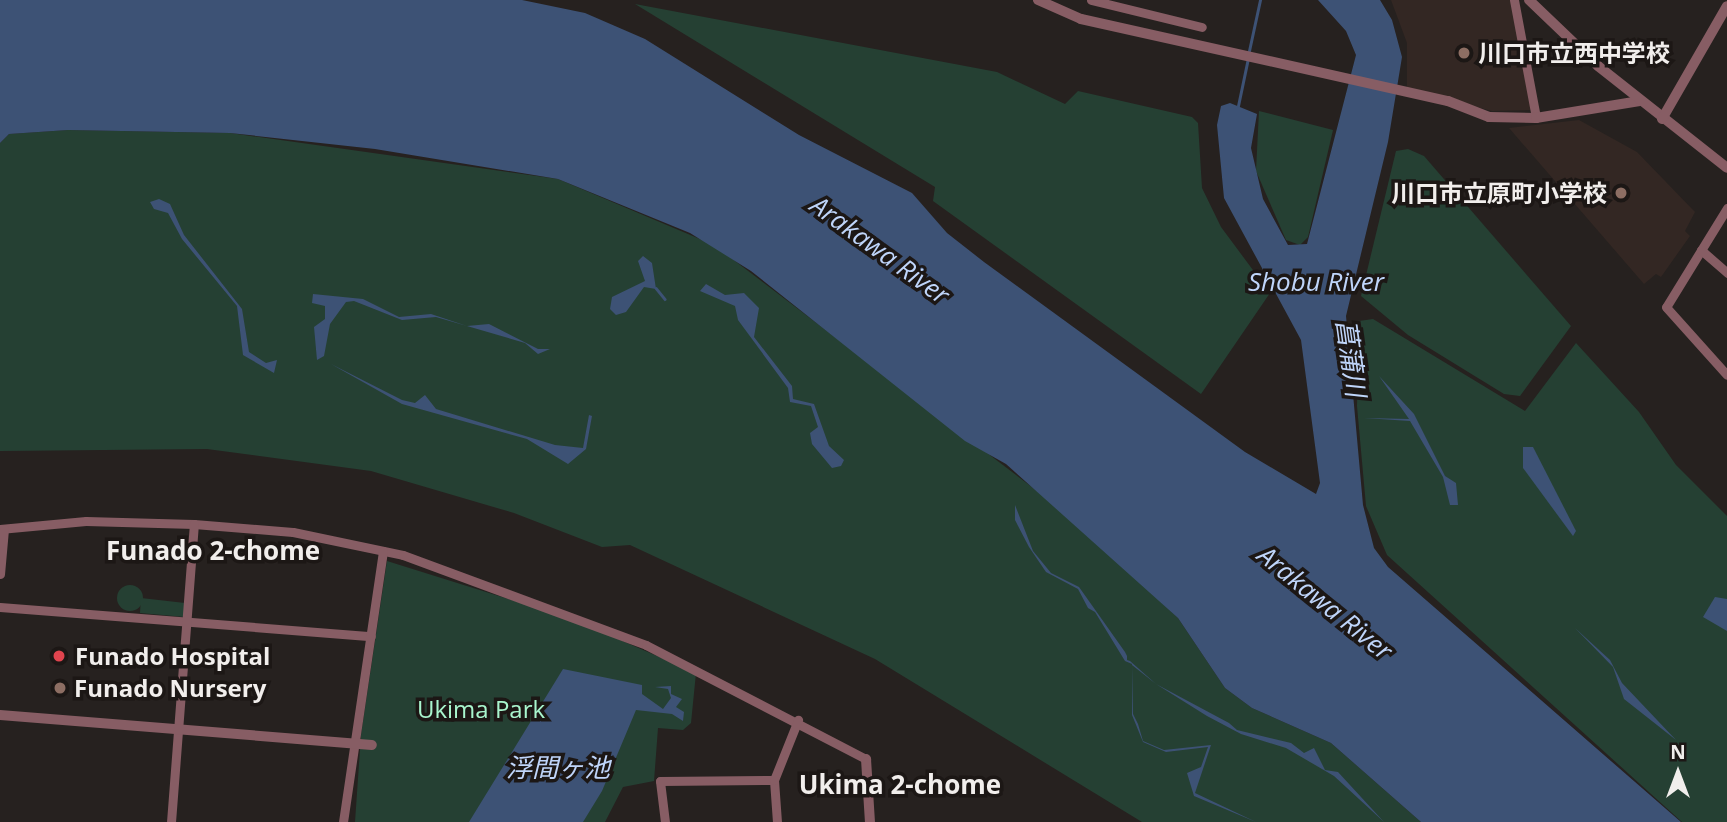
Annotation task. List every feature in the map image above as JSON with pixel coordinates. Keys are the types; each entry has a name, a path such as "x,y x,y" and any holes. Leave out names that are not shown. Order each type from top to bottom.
{"street":[{"path":"1038,0 1081,19 1409,96 1448,101 1489,117 1536,118 1640,101"},
{"path":"1091,0 1202,27"},
{"path":"1514,0 1536,118"},
{"path":"1529,0 1640,101 1726,166"},
{"path":"1662,119 1727,6"},
{"path":"1727,208 1666,307 1727,375"},
{"path":"1701,250 1727,274"},
{"path":"0,574 2,529 86,521 194,524 293,532 383,551 465,574 646,645 797,720 866,759 870,822"},
{"path":"171,822 194,524"},
{"path":"344,822 383,551"},
{"path":"0,607 371,636"},
{"path":"0,715 372,745"},
{"path":"777,822 774,780 797,720"},
{"path":"665,822 660,781 774,780"}],"shaded area":[{"name":"川口市立西中学校","path":"1391,0 1511,0 1531,110 1492,111 1407,89 1407,43"},
{"name":"川口市立原町小学校","path":"1579,120 1637,152 1695,212 1685,231 1690,236 1661,277 1656,274 1644,284 1509,128"}],"green space":[{"path":"635,4 997,72 1065,104 1078,91 1192,117 1198,123 1202,188 1221,227 1270,293 1201,394 933,201 935,187"},
{"path":"1259,111 1333,130 1308,237 1300,245 1286,240 1256,171"},
{"path":"68,130 230,133 558,179 714,245 1071,517 1178,618 1225,688 1252,708 1331,743 1421,822 1142,822 875,659 630,545 602,547 514,513 371,471 207,449 0,451 0,143 9,134"},
{"path":"1408,149 1424,156 1571,326 1520,396 1504,394 1408,335 1361,296 1396,151"},
{"path":"1373,319 1525,411 1576,343 1639,412 1676,465 1727,516 1727,822 1682,822 1387,555 1366,506 1357,406 1359,321"},
{"name":"Ukima Park","path":"387,561 572,619 696,673 691,723 683,730 658,728 654,781 623,787 605,822 355,822 361,735"},
{"path":"130,585 139,589 143,598 139,607 130,611 121,607 117,598 121,589"},
{"path":"141,598 185,603 185,617 140,613"}],"water":[{"path":"0,0 522,0 585,13 645,39 799,135 912,193 947,233 984,262 1245,452 1316,494 1320,483 1301,340 1224,198 1217,125 1221,106 1230,103 1257,114 1251,148 1263,199 1288,245 1307,244 1356,55 1346,31 1318,0 1380,0 1392,20 1402,57 1388,142 1346,316 1363,505 1374,548 1388,567 1681,822 1421,822 1331,743 1252,708 1225,688 1178,618 1006,464 965,441 751,271 690,233 558,179 375,149 230,133 68,130 9,134 0,143"},
{"path":"159,199 170,204 184,235 242,309 249,352 266,363 277,360 274,373 243,355 237,306 182,239 168,213 154,209 150,202"},
{"path":"643,256 652,263 656,289 644,287 626,312 616,315 610,309 612,297 645,281 638,261"},
{"path":"706,284 725,295 744,293 759,308 754,337 792,386 793,399 814,404 829,446 844,460 841,466 832,468 812,444 810,433 818,427 811,406 790,402 788,388 738,320 735,306 700,291"},
{"path":"313,294 363,299 399,317 431,314 467,326 489,324 538,349 550,349 538,354 525,343 436,317 402,320 354,301 346,302 330,324 324,356 317,360 314,327 325,319 325,306 312,303"},
{"path":"331,364 402,400 415,403 425,395 436,409 555,445 583,448 589,415 592,416 586,449 568,464 527,439 402,404"},
{"path":"1379,376 1414,414 1445,476 1456,483 1458,505 1450,505 1443,477 1410,421 1364,418 1409,419"},
{"path":"1523,447 1533,447 1576,531 1573,536 1523,468"},
{"path":"1015,505 1033,551 1051,573 1079,587 1125,652 1127,660 1156,684 1125,661 1078,589 1046,572 1029,547 1015,520"},
{"path":"1715,597 1727,599 1727,631 1703,617"},
{"path":"1575,628 1610,660 1622,683 1676,740 1624,699 1613,667"},
{"path":"1132,665 1133,714 1143,741 1164,750 1211,745 1195,793 1256,822 1194,796 1187,773 1201,767 1208,747 1166,752 1143,742 1132,715"},
{"name":"浮間ヶ池","path":"563,669 642,685 642,694 663,709 671,698 668,689 655,687 671,686 671,694 682,699 676,707 684,712 683,721 672,714 636,710 602,791 583,822 469,822"},
{"path":"1156,684 1229,723 1237,730 1291,743 1304,753 1314,748 1325,770 1338,772 1384,822 1334,776 1286,748 1241,734"}],"waterway":[{"path":"1249,51 1260,0"},
{"path":"1238,106 1248,58"},
{"path":"656,288 665,299"}],"place":[{"name":"川口市立西中学校","path":"1464,53"},
{"name":"川口市立原町小学校","path":"1621,193"},
{"name":"Funado Hospital","path":"59,656"},
{"name":"Funado Nursery","path":"60,688"}],"district":[{"name":"Funado 2-chome","path":"213,551"},
{"name":"Ukima 2-chome","path":"900,785"}],"water label":[{"name":"Arakawa River","path":"880,250"},
{"name":"Shobu River","path":"1316,282"},
{"name":"菖蒲川","path":"1351,358"},
{"name":"Arakawa River","path":"1325,603"}]}
